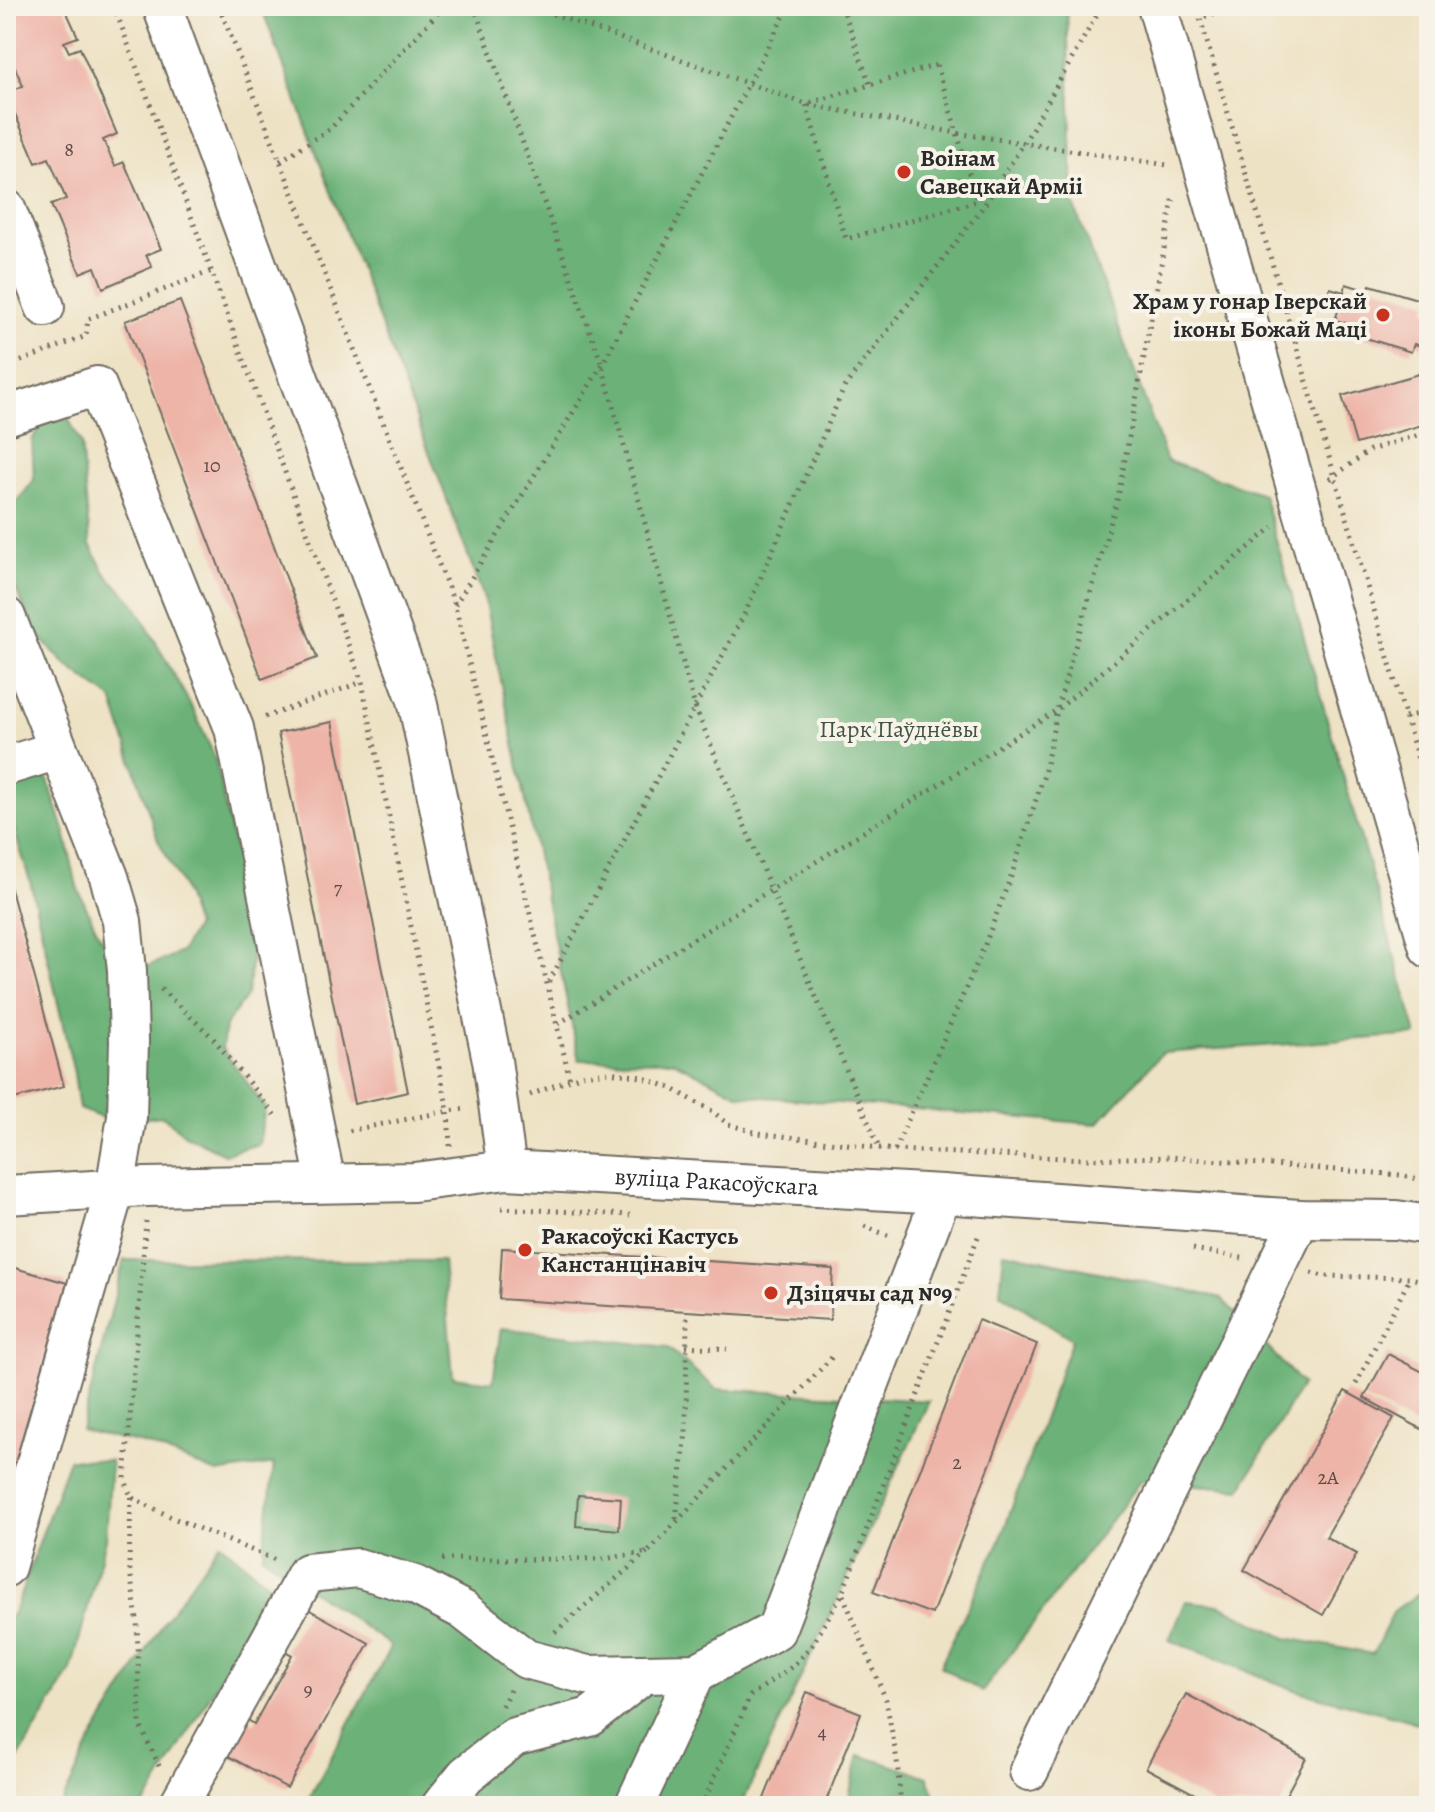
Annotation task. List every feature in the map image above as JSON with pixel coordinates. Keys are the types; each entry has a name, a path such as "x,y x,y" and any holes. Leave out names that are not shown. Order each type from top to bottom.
{"street":[{"path":"162,6 417,700 500,1106 507,1170"},
{"path":"1176,11 1189,160 1300,504 1429,948"},
{"path":"6,209 45,307"},
{"path":"6,416 97,386 234,728 326,1183"},
{"path":"6,617 109,877 122,921 129,1041 127,1117 111,1203 6,1567"},
{"path":"6,766 58,750"},
{"name":"вуліца Ракасоўскага","path":"6,1195 111,1203 326,1183 414,1182 507,1170 942,1194 1300,1219 1396,1220 1429,1225"},
{"path":"180,1803 307,1573 358,1568 415,1585 463,1610 526,1659 587,1675 696,1673 776,1630 942,1194"},
{"path":"1029,1771 1300,1219"},
{"path":"634,1806 696,1673"},
{"path":"441,1806 466,1775 514,1737 590,1717 644,1674"}],"path":[{"path":"114,6 362,682 448,1111 452,1176"},
{"path":"219,6 455,605 570,1079"},
{"path":"280,161 331,128 444,6"},
{"path":"474,6 602,365 695,707 879,1148"},
{"path":"530,6 806,104 1024,143 1189,160 1118,497 1057,710 1044,775 984,947 895,1150"},
{"path":"455,605 602,365 789,6"},
{"path":"842,6 870,85"},
{"path":"548,983 746,611 845,386 983,207 1024,143 1102,6"},
{"path":"1176,11 1196,6"},
{"path":"1176,11 1237,6"},
{"path":"1176,11 1334,476 1429,797"},
{"path":"937,65 977,201 846,239 806,104 937,65"},
{"path":"6,367 86,336 88,319 212,271"},
{"path":"1334,476 1370,450 1429,432"},
{"path":"558,1024 1057,710 1300,504"},
{"path":"234,728 362,682"},
{"path":"1405,717 1429,711"},
{"path":"127,971 164,991 213,1038 283,1126 317,1137 448,1111 500,1106 582,1075 610,1072 641,1077 684,1095 728,1124 757,1133 895,1150 1085,1159 1170,1157 1400,1175 1429,1181"},
{"path":"111,1203 146,1216 125,1479 131,1497 129,1564 137,1619 140,1725 157,1764 180,1803"},
{"path":"500,1208 643,1215"},
{"path":"850,1226 866,1227 894,1238 994,1235"},
{"path":"702,1806 750,1696 793,1666 812,1645 842,1594 979,1234"},
{"path":"1179,1248 1323,1276 1410,1278 1429,1282"},
{"path":"1356,1384 1410,1278"},
{"path":"676,1520 686,1432 687,1311"},
{"path":"686,1346 727,1349"},
{"path":"433,1559 603,1559 648,1552 834,1355"},
{"path":"131,1497 171,1517 307,1573"},
{"path":"842,1594 886,1700 897,1760 901,1806"}],"green space":[{"name":"Парк Паўднёвы","path":"261,6 1067,6 1073,202 1167,461 1263,494 1417,1035 1162,1053 1097,1124 740,1095 673,1061 579,1060 484,598"},
{"path":"47,417 69,420 81,443 90,545 105,573 134,603 194,711 215,758 251,910 252,957 247,995 225,1026 222,1048 265,1107 259,1144 224,1154 185,1135 163,1116 110,1121 79,1109 74,1073 30,881 9,813 13,786 42,775 48,780 66,836 77,887 98,933 111,952 146,967 181,952 196,926 182,885 158,840 112,699 65,664 37,634 6,569 6,516 34,480 32,440"},
{"path":"1004,1252 1221,1298 1302,1384 1241,1489 1141,1480 982,1692 940,1666 1001,1538 1072,1339 1000,1293"},
{"path":"124,1260 443,1261 453,1377 493,1382 501,1328 667,1347 716,1389 929,1401 741,1806 305,1806 391,1646 263,1556 274,1464 217,1473 151,1446 81,1430"},
{"path":"69,1459 111,1461 106,1539 71,1670 6,1779 6,1625 16,1607"},
{"path":"220,1543 274,1589 144,1806 60,1806 95,1734 164,1622"},
{"path":"1429,1586 1429,1728 1295,1690 1169,1640 1186,1601 1220,1605 1286,1638 1373,1654 1394,1611"},
{"path":"859,1755 928,1777 939,1806 847,1806"}],"building":[{"path":"6,6 64,6 78,37 64,42 69,52 80,48 117,134 103,140 115,166 124,162 161,249 146,255 152,267 103,288 95,267 80,273 51,205 66,199 49,158 36,163 6,93 23,86 6,47"},
{"name":"Храм у гонар Іверскай іконы Божай Маці","path":"1346,284 1368,291 1370,285 1427,302 1429,348 1414,344 1411,352 1353,334 1356,326 1335,320 1339,308 1325,304 1330,288 1344,292"},
{"path":"180,301 317,658 262,679 125,321"},
{"path":"1429,371 1429,423 1356,444 1342,396"},
{"path":"332,722 408,1092 354,1104 278,733"},
{"path":"6,871 64,1086 6,1101"},
{"path":"502,1248 833,1269 830,1320 499,1299"},
{"path":"8,1266 67,1283 7,1491 6,1273"},
{"path":"978,1320 1037,1344 932,1614 873,1592"},
{"path":"1388,1354 1429,1375 1429,1433 1364,1398"},
{"path":"1345,1391 1394,1418 1326,1537 1357,1554 1323,1615 1244,1570"},
{"path":"578,1495 621,1498 619,1530 576,1526"},
{"path":"308,1609 369,1643 287,1788 228,1756 248,1720 254,1724 292,1655 285,1651"},
{"path":"807,1692 861,1713 824,1806 761,1806"},
{"path":"1186,1694 1306,1758 1280,1806 1217,1806 1146,1768"}],"place":[{"name":"Воінам Савецкай Арміі","path":"904,172"},
{"name":"Храм у гонар Іверскай іконы Божай Маці","path":"1383,315"},
{"name":"Ракасоўскі Кастусь Канстанцінавіч","path":"525,1250"},
{"name":"Дзіцячы сад №9","path":"771,1293"}]}
